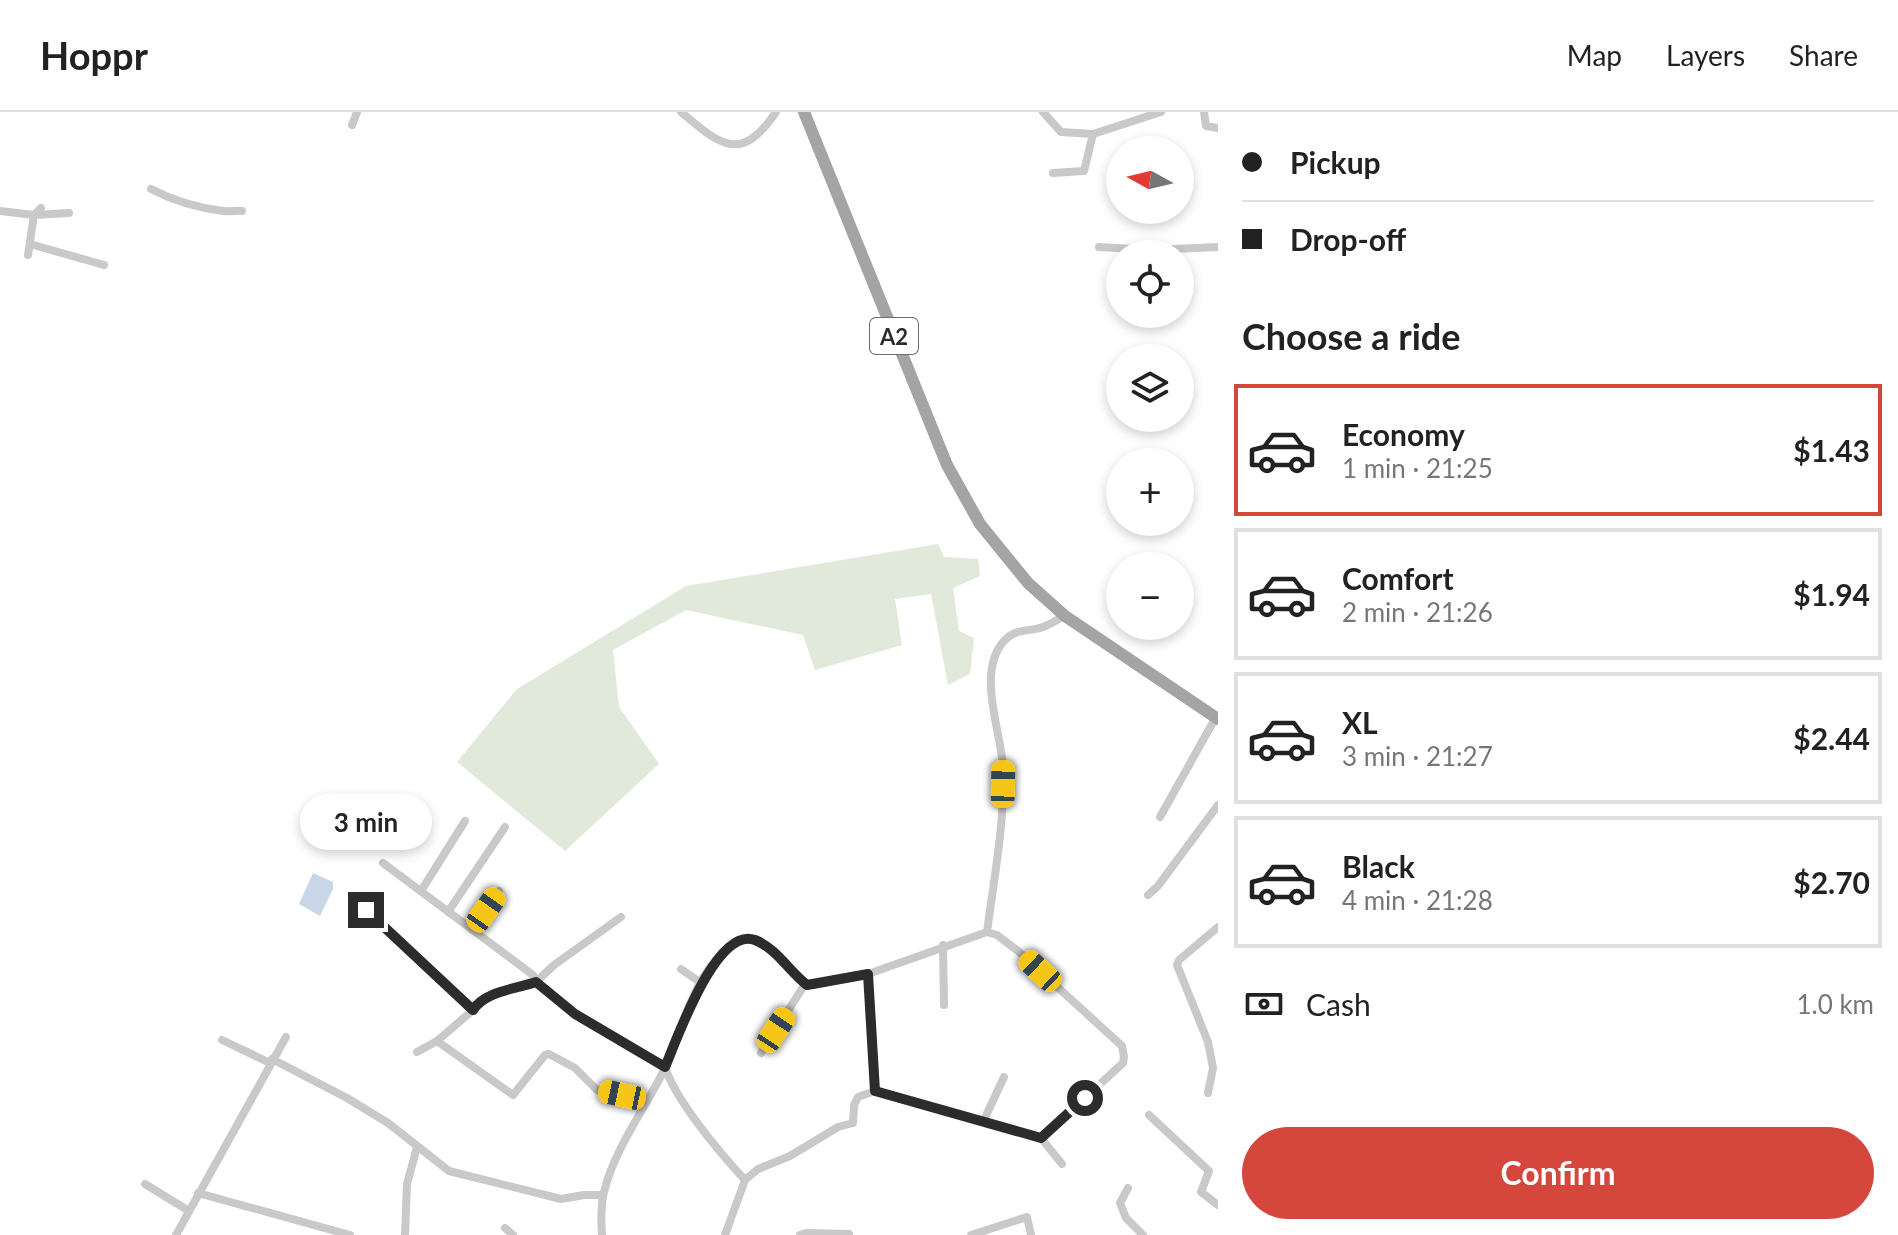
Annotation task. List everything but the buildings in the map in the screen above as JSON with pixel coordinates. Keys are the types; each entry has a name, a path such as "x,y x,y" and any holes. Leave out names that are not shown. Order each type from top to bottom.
{"main road":[{"name":"A2","path":"804,112 947,465 980,524 1028,583 1065,616 1217,718"}],"street":[{"path":"352,125 357,112"},
{"path":"681,112 709,136 727,144 748,141 757,136 776,112"},
{"path":"1043,112 1061,132 1093,134 1161,112"},
{"path":"1204,112 1206,126 1218,128"},
{"path":"1053,173 1084,171 1093,134"},
{"path":"151,189 172,201 223,211 242,211"},
{"path":"0,211 69,213"},
{"path":"28,255 38,212"},
{"path":"30,244 104,265"},
{"path":"1099,247 1151,250 1218,247"},
{"path":"987,932 1001,825 1003,784 992,696 996,652 1013,633 1041,628 1065,616"},
{"path":"1160,817 1217,718"},
{"path":"1148,895 1218,805"},
{"path":"421,891 465,821"},
{"path":"448,912 505,827"},
{"path":"383,863 533,975 536,982 575,1014 665,1067 691,1111 745,1180"},
{"path":"472,930 499,891"},
{"path":"366,910 473,1010"},
{"path":"417,1052 437,1041 477,1003 536,982 554,965 621,917"},
{"path":"1208,1093 1216,1067 1177,965 1218,927"},
{"path":"602,1235 603,1195 621,1148 665,1067 701,983 722,955 748,939 755,940 779,957 805,984 814,985 868,974 987,932 997,935 1122,1046 1123,1063 1041,1138"},
{"path":"943,945 944,1005"},
{"path":"681,969 701,983"},
{"path":"868,974 875,1091"},
{"path":"761,1053 805,984"},
{"path":"176,1235 286,1037"},
{"path":"222,1040 347,1098 388,1123 449,1171 561,1199 603,1195"},
{"path":"437,1041 513,1095 549,1054 575,1068 597,1090 647,1101"},
{"path":"983,1122 1004,1077"},
{"path":"725,1235 745,1180 758,1169 790,1156 838,1127 853,1123 854,1105 858,1097 875,1091 1041,1138 1062,1164"},
{"path":"1149,1115 1209,1171 1201,1192 1218,1205"},
{"path":"405,1235 407,1184 417,1147"},
{"path":"145,1184 189,1211"},
{"path":"1128,1188 1120,1203 1126,1218 1143,1235"},
{"path":"198,1193 350,1235"},
{"path":"971,1235 1027,1217 1031,1235"},
{"path":"800,1235 849,1234"}],"green space":[{"path":"938,544 944,557 978,559 980,576 953,588 959,631 974,638 970,674 948,685 931,594 895,599 902,645 815,670 803,635 686,610 613,650 619,707 659,764 565,851 457,762 517,689 686,586"}],"water":[{"path":"313,873 333,882 333,889 320,916 299,904"}],"route":[{"path":"366,910 473,1010 477,1003 499,993 536,982 575,1014 665,1067 711,966 733,946 748,939 755,940 779,957 807,985 868,974 875,1091 1041,1138 1085,1098"}]}
